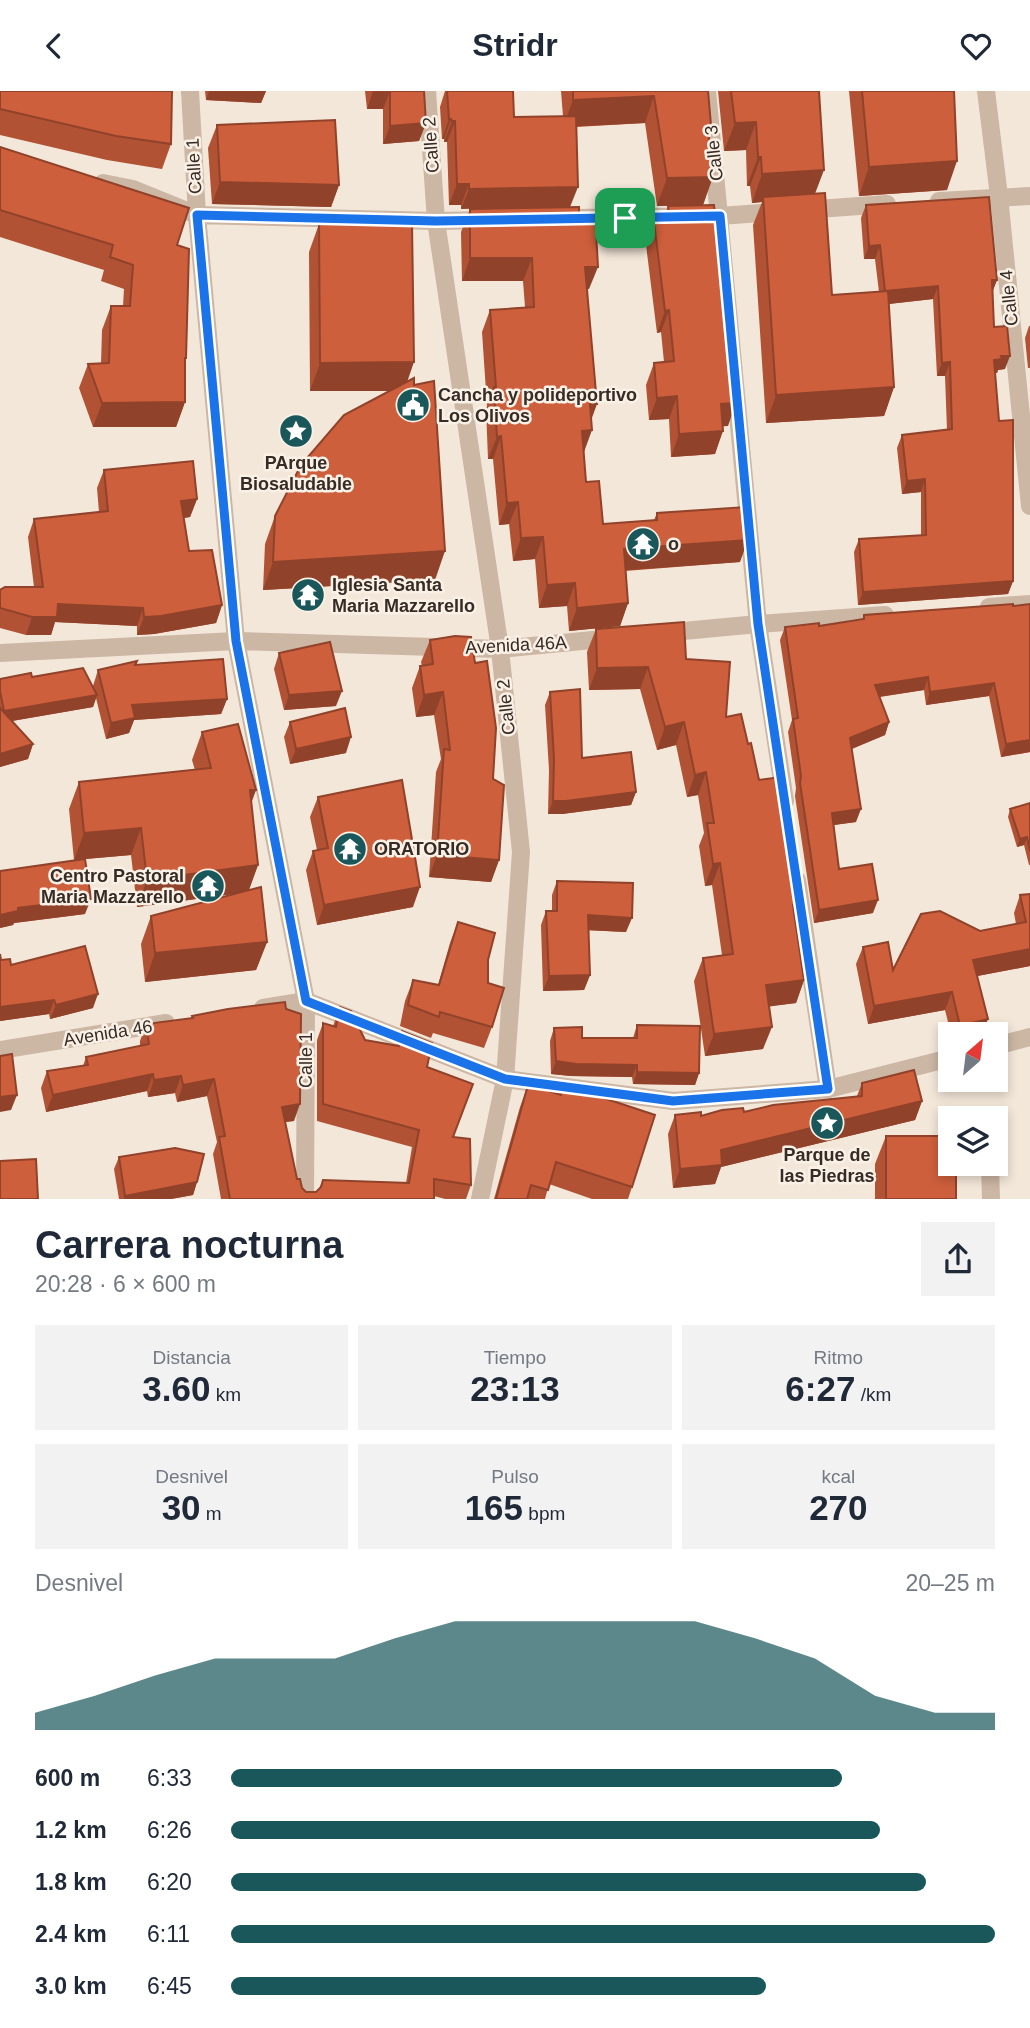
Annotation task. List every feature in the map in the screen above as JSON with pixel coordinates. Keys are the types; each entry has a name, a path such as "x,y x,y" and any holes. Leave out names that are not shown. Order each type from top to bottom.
{"street":[{"name":"Calle 1","path":"190,91 197,215 236,641 306,1001 305,1199"},
{"name":"Calle 2","path":"427,91 436,221 500,649 521,852 505,1079 480,1199"},
{"name":"Calle 3","path":"707,91 758,624 787,815"},
{"name":"Calle 4","path":"986,91 1030,506"},
{"path":"80,179 134,189 197,215 436,221 504,220"},
{"path":"558,219 720,216 1030,195"},
{"path":"976,608 1030,604"},
{"name":"Avenida 46A","path":"0,653 236,641 500,649 758,624 908,613"},
{"path":"793,856 828,1089"},
{"path":"252,1009 306,1001 505,1079 673,1101 828,1089 938,1061"},
{"name":"Avenida 46","path":"0,1050 186,1020"},
{"path":"1008,1043 1030,1037"},
{"path":"990,1176 991,1199"}],"building":[{"path":"0,91 172,91 171,144 116,136 0,109"},
{"path":"390,91 424,91 426,123 390,126"},
{"path":"447,91 513,91 514,117 576,116 578,187 469,189 469,184 457,184 455,121 449,119"},
{"path":"573,91 708,91 711,125 707,125 713,177 667,178 654,96 573,100"},
{"path":"731,91 819,91 824,170 762,174 756,122 735,123"},
{"path":"862,91 954,91 957,161 869,167"},
{"path":"335,120 339,185 220,182 217,125"},
{"path":"0,147 189,208 177,245 189,249 185,402 102,403 88,364 109,363 111,306 130,306 133,265 110,257 113,245 0,210"},
{"path":"825,193 832,295 888,291 894,387 776,395 763,197"},
{"path":"989,197 997,280 992,280 994,327 1007,326 1010,356 1001,356 1002,359 994,360 999,421 1013,420 1013,581 863,592 859,539 926,535 925,479 907,481 902,435 952,429 950,362 942,363 938,286 885,291 880,245 869,246 866,205"},
{"path":"714,205 736,403 721,404 723,431 679,434 677,396 657,398 654,363 674,361 669,310 665,311 654,222 670,221 668,206"},
{"path":"579,207 579,214 595,213 598,267 585,267 597,404 590,404 592,430 582,431 586,482 599,481 603,524 657,520 657,513 746,507 748,540 624,549 628,603 577,608 575,583 547,585 543,537 521,538 518,502 507,503 501,436 497,437 490,310 534,307 532,258 470,258 470,209"},
{"path":"412,223 414,362 320,363 319,224"},
{"path":"414,378 414,385 434,381 445,551 273,562 275,516 301,465 344,415"},
{"path":"193,461 197,499 181,501 189,551 212,550 222,605 144,617 143,608 58,604 57,617 32,617 0,608 0,590 5,587 43,587 34,519 108,511 104,470"},
{"path":"1030,604 1030,740 1006,744 994,683 930,692 928,677 875,685 889,722 850,738 861,809 832,813 839,869 872,864 878,900 819,910 800,783 793,719 798,718 785,627 819,623 819,626 864,619 864,615"},
{"path":"684,622 686,659 730,662 726,717 741,714 759,780 781,777 800,904 793,905 804,980 766,985 772,1027 714,1034 703,958 733,954 720,863 713,864 707,823 714,823 706,772 695,775 684,722 665,727 648,667 597,668 596,629"},
{"path":"455,636 471,637 475,663 487,661 496,728 493,779 504,785 499,860 437,855 444,749 450,750 443,692 424,695 420,666 433,664 430,640"},
{"path":"330,642 342,691 289,695 279,653"},
{"path":"223,659 227,699 132,705 135,718 111,723 98,670 137,661 135,665"},
{"path":"83,668 97,695 4,711 0,679 31,673 32,677"},
{"path":"580,689 582,758 631,752 636,792 553,801 554,758 550,692"},
{"path":"0,708 33,744 0,754"},
{"path":"345,708 351,737 296,749 290,722"},
{"path":"238,724 256,790 250,790 258,865 147,880 141,828 84,833 79,782 211,768 202,732"},
{"path":"402,780 420,887 324,905 313,851 328,848 318,797"},
{"path":"1030,803 1030,851 1027,837 1020,839 1010,809"},
{"path":"85,859 91,899 18,908 18,911 0,915 0,871"},
{"path":"557,881 633,883 632,918 588,915 590,975 549,976 546,911 557,911"},
{"path":"261,887 267,942 155,953 151,916"},
{"path":"1030,894 1030,949 973,960 988,1019 959,1022 952,992 874,1006 863,947 888,942 893,970 921,914 940,911 980,931 1026,922 1020,895"},
{"path":"458,922 495,933 488,960 488,983 504,988 492,1027 440,1012 439,1017 408,1005 413,980 439,985"},
{"path":"85,946 98,994 56,1005 54,1000 0,1007 0,954 1,960 10,959 11,965"},
{"path":"285,1002 286,1009 301,1014 300,1104 282,1107 297,1179 300,1179 306,1192 316,1192 323,1180 409,1183 419,1130 323,1104 323,1023 336,1027 340,1007 351,1011 365,1040 399,1046 402,1031 432,1043 427,1067 473,1084 453,1137 470,1139 471,1185 434,1179 434,1199 230,1199 219,1137 225,1136 214,1079 183,1085 181,1076 154,1080 153,1074 53,1095 47,1071 88,1065 86,1057 149,1044 146,1024"},
{"path":"637,1025 700,1026 699,1073 637,1072 637,1065 556,1061 554,1028 582,1027 582,1038 637,1038"},
{"path":"12,1054 17,1095 0,1097 0,1056"},
{"path":"914,1070 922,1101 721,1150 722,1165 680,1169 675,1115 701,1112 701,1116 743,1108 744,1112 773,1105 862,1096 862,1083"},
{"path":"561,1084 655,1115 632,1187 556,1162 548,1190 531,1185 527,1199 496,1199 528,1085 561,1095"},
{"path":"886,1136 938,1136 938,1176 956,1176 956,1199 886,1199"},
{"path":"175,1148 204,1154 197,1182 125,1196 119,1157"},
{"path":"36,1159 38,1199 0,1199 0,1161"}],"place":[{"name":"Cancha y polideportivo Los Olivos","path":"413,405"},
{"name":"PArque Biosaludable","path":"296,431"},
{"name":"o","path":"643,544"},
{"name":"Iglesia Santa Maria Mazzarello","path":"308,595"},
{"name":"ORATORIO","path":"350,849"},
{"name":"Centro Pastoral Maria Mazzarello","path":"208,886"},
{"name":"Parque de las Piedras","path":"827,1123"}],"route":[{"path":"197,215 436,221 625,218 720,216 758,624 828,1089 673,1101 505,1079 306,1001 236,641 197,215"}]}
